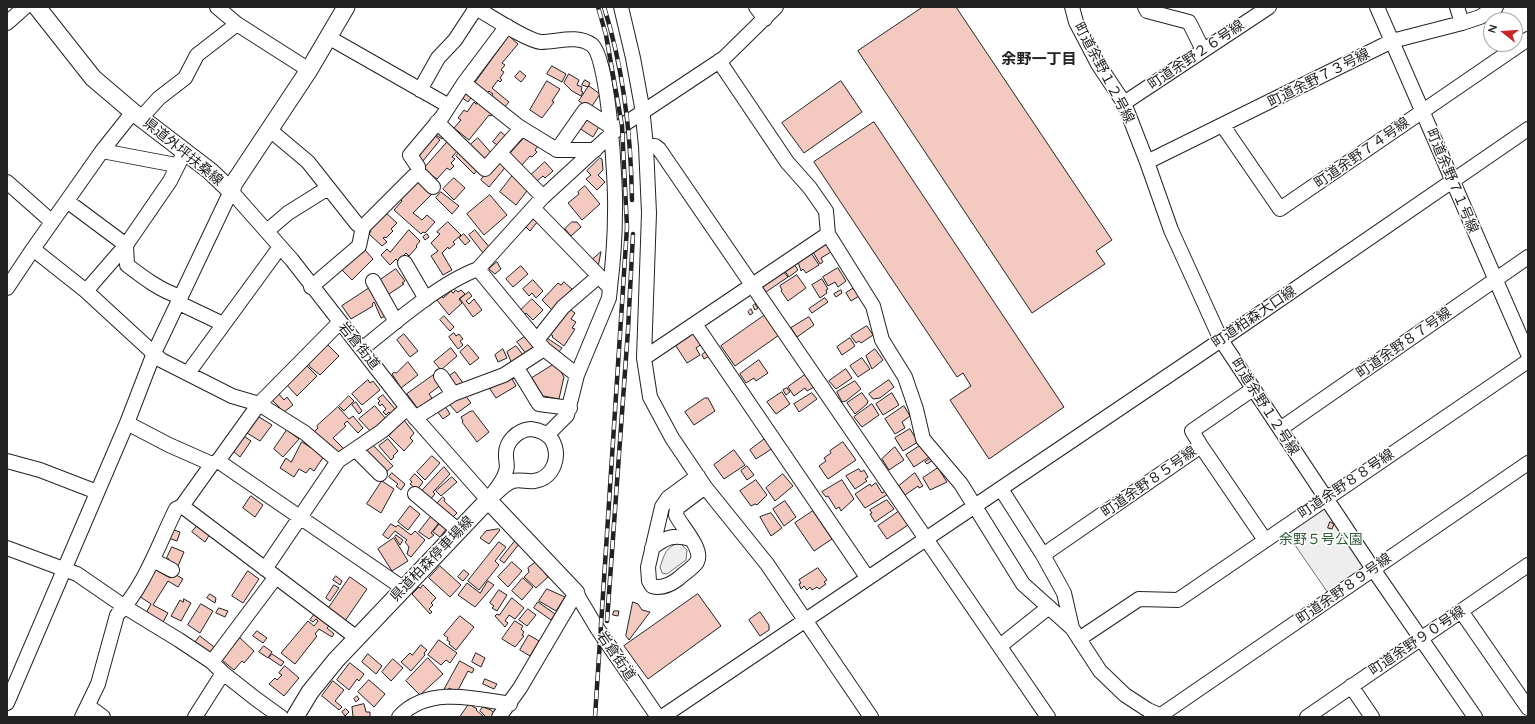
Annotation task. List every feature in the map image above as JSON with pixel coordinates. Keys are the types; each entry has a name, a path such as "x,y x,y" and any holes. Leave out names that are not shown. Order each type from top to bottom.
{"main road":[{"name":"県道外坪扶桑線","path":"37,7 93,78 137,115 210,171 231,191 234,183 309,70 328,37 341,9"},
{"name":"県道柏森停車場線","path":"295,717 310,692 357,638 488,500"},
{"path":"488,500 576,593"}],"street":[{"path":"7,23 25,7"},
{"path":"217,7 236,24 309,70"},
{"path":"620,7 633,58 646,146 649,213 644,358 650,397 655,409 672,438 701,482 767,564 871,717"},
{"path":"756,7 765,19"},
{"path":"362,349 426,300 467,273 478,269 543,197 595,150 611,131 642,114 722,60 776,7"},
{"name":"町道余野１２号線","path":"1072,7 1076,22 1098,64 1124,103 1148,162 1171,230 1221,340 1373,569 1475,717"},
{"path":"1145,7 1147,11 1189,22 1203,50"},
{"name":"町道余野２６号線","path":"1124,103 1269,7"},
{"name":"町道余野７１号線","path":"1377,7 1528,354"},
{"path":"1456,7 1462,23"},
{"name":"町道余野７３号線","path":"1148,162 1392,41 1462,23 1480,17 1496,7"},
{"path":"420,90 438,58 455,40 475,8 534,41 574,39 585,41 594,46 599,60 606,93 611,131 616,211 610,288 608,298 577,375 570,408 563,421 547,435"},
{"path":"7,288 51,221 102,151 137,115 185,78 197,55 236,24"},
{"path":"434,187 418,172 418,167 410,155 437,122 507,26"},
{"path":"328,37 449,106"},
{"name":"町道余野７４号線","path":"1223,126 1280,209 1528,39"},
{"path":"722,60 787,162 810,188 826,211 828,234 873,306 882,340 905,377 923,439 977,505 1022,584 1050,606 1076,633 1100,671 1111,683 1125,695 1148,710 1162,716"},
{"path":"464,83 518,126 557,150 595,150"},
{"path":"557,150 585,110 611,131"},
{"path":"437,122 485,169 518,132 518,126"},
{"name":"町道柏森大口線","path":"662,717 867,577 1001,489 1221,340 1528,129"},
{"path":"270,130 308,162 357,224 363,227"},
{"path":"646,146 655,146 659,149 754,285 1048,717"},
{"path":"102,151 176,165"},
{"path":"86,290 126,245 170,180 176,165 185,151"},
{"path":"500,153 543,197"},
{"path":"311,287 360,246 363,227 418,172"},
{"path":"267,230 288,213 328,188"},
{"path":"9,189 51,221"},
{"path":"7,703 127,423 154,353 231,191"},
{"name":"岩倉街道","path":"231,191 280,246 411,413 488,500"},
{"path":"67,201 126,245"},
{"path":"533,208 610,288"},
{"path":"644,358 828,234"},
{"path":"126,245 127,265 150,282 223,324"},
{"path":"188,374 280,246"},
{"path":"33,248 86,290 160,360 232,396 259,404 305,432 338,461"},
{"name":"町道余野８７号線","path":"1280,429 1528,257"},
{"path":"405,263 426,300"},
{"path":"478,269 540,344 577,375"},
{"path":"212,662 270,573 299,517 338,461 411,413 453,394 504,375 514,369 540,344 563,307 599,276"},
{"path":"373,281 396,322"},
{"path":"103,717 85,711 98,684 117,615 125,607 153,560 176,509 182,506 259,404 340,322"},
{"path":"695,324 867,577"},
{"name":"町道余野８８号線","path":"1076,633 1139,599 1178,600 1528,361"},
{"path":"514,369 520,372 539,404 570,408"},
{"path":"441,376 453,394"},
{"path":"1201,446 1192,430 1253,389"},
{"path":"127,423 169,445 215,463 299,517 403,588"},
{"path":"531,429 538,430 547,435 555,446 557,455 554,467 549,473 533,481 512,481 488,500 506,472 508,464 506,454 513,437 525,430 531,429"},
{"name":"町道余野８５号線","path":"1044,555 1201,446 1264,540"},
{"path":"356,450 380,474"},
{"path":"7,461 40,470 98,492"},
{"name":"町道余野８９号線","path":"1162,716 1528,463"},
{"path":"701,482 676,508 676,515 699,555 696,562 676,580 664,587 652,586 649,581 648,567 662,507 668,498 701,482"},
{"path":"1001,489 1044,555 1064,593 1076,633"},
{"path":"416,494 459,531"},
{"path":"182,506 357,638"},
{"path":"652,548 664,539 672,536 691,539"},
{"path":"7,548 77,574 125,607 212,662 223,673 282,717"},
{"path":"153,560 172,570"},
{"name":"町道余野９０号線","path":"1306,717 1528,565"},
{"path":"499,717 510,704 576,593"},
{"name":"岩倉街道","path":"576,593 601,634 658,717"},
{"path":"1000,646 1050,606"},
{"path":"1461,612 1528,708"},
{"path":"195,717 223,673"},
{"path":"1351,686 1372,717"},
{"path":"399,717 414,705 441,697 472,698 510,704"}],"green space":[{"name":"余野５号公園","path":"1322,507 1328,509 1364,564 1363,569 1328,593 1286,532"},
{"path":"680,543 687,550 686,560 667,574 662,573 660,567 666,552 675,544"}],"building":[{"path":"923,7 956,7 1112,240 1096,251 1105,264 1032,313 858,51"},
{"path":"509,36 518,44 502,63 505,65 501,70 504,72 500,78 502,80 500,82 498,80 492,88 509,102 503,109 490,98 493,94 489,91 487,93 475,83"},
{"path":"552,66 566,74 562,82 547,74"},
{"path":"520,71 526,76 521,82 515,77"},
{"path":"569,74 579,80 577,85 582,87 581,91 583,92 581,96 572,91 564,83"},
{"path":"585,80 590,83 588,87 582,85"},
{"path":"547,81 560,89 552,101 554,102 542,118 530,110"},
{"path":"841,81 862,112 804,153 782,123"},
{"path":"589,86 600,94 590,109 579,101"},
{"path":"467,90 473,95 468,102 461,97"},
{"path":"480,100 494,111 469,140 454,128 461,120 458,118 464,110 467,112 474,102 476,104"},
{"path":"587,116 600,125 593,137 579,128"},
{"path":"874,122 1064,407 989,459 950,400 971,386 963,373 957,377 814,162"},
{"path":"438,129 445,135 442,139 434,134"},
{"path":"501,132 507,137 500,147 493,142"},
{"path":"433,134 440,140 422,162 415,156"},
{"path":"526,136 538,146 535,150 537,152 532,157 530,156 521,166 509,155"},
{"path":"447,138 459,149 452,157 455,159 451,163 454,166 450,170 447,168 437,179 423,169 446,143"},
{"path":"478,138 492,154 483,163 468,147"},
{"path":"461,151 479,168 474,174 456,156"},
{"path":"500,157 508,164 489,187 481,180"},
{"path":"600,158 602,159 603,170 598,175 605,182 597,190 586,179 591,175 587,171"},
{"path":"545,162 553,171 545,178 543,176 537,181 531,175"},
{"path":"513,175 524,184 522,186 527,191 516,205 500,192"},
{"path":"454,178 465,188 454,200 443,189"},
{"path":"421,180 433,193 413,213 422,220 427,215 435,222 425,233 423,232 421,234 394,210 402,201 400,199"},
{"path":"585,186 600,204 582,220 568,203 579,194 578,192"},
{"path":"441,192 459,206 452,214 436,198"},
{"path":"490,195 507,215 484,235 467,214"},
{"path":"385,212 397,223 391,229 393,231 386,238 383,238 387,242 382,246 369,234 371,231 369,228"},
{"path":"533,219 538,221 530,231 526,227"},
{"path":"448,222 461,235 453,242 455,244 449,249 448,247 442,253 452,270 443,275 431,256 438,251 431,243 440,234 437,232"},
{"path":"572,222 577,222 581,227 571,236 565,229"},
{"path":"409,230 420,241 416,246 417,247 409,256 406,253 398,261 396,259 390,265 381,255 387,249 390,252"},
{"path":"475,230 490,248 483,253 469,235"},
{"path":"427,234 429,237 425,240 423,237"},
{"path":"464,234 470,241 465,245 459,238"},
{"path":"826,244 831,252 821,258 823,262 820,264 813,252"},
{"path":"365,250 373,259 352,280 341,269 360,252 362,253"},
{"path":"601,252 598,267 592,260"},
{"path":"811,253 819,265 806,273 803,269 801,271 798,262"},
{"path":"497,262 501,269 495,274 489,269"},
{"path":"794,264 798,270 789,277 784,270"},
{"path":"521,266 528,274 513,287 506,279"},
{"path":"838,268 846,281 838,287 835,282 828,286 823,277"},
{"path":"396,269 405,281 402,283 404,284 386,296 376,283"},
{"path":"783,271 788,277 766,292 762,286"},
{"path":"797,275 806,288 788,301 781,291 780,286"},
{"path":"822,279 828,289 826,290 827,293 820,298 812,285"},
{"path":"533,280 543,291 536,298 532,293 529,296 523,289"},
{"path":"564,282 572,289 552,310 542,300 558,283 561,285"},
{"path":"371,287 388,315 381,318 374,302 372,304 373,306 351,319 342,306"},
{"path":"854,288 859,296 851,301 846,293"},
{"path":"456,290 458,292 461,290 465,294 459,299 462,303 449,315 436,299 441,295 443,298 451,291 453,293"},
{"path":"841,290 842,293 836,297 834,294"},
{"path":"469,292 472,296 466,301 469,304 474,299 482,310 473,317 460,299"},
{"path":"825,298 828,302 812,313 809,309"},
{"path":"532,299 543,310 533,320 526,313 524,315 520,311"},
{"path":"755,304 758,308 755,310 753,306"},
{"path":"568,308 575,313 571,319 576,322 572,328 575,329 564,346 550,334"},
{"path":"751,309 753,313 750,315 748,312"},
{"path":"765,315 779,335 735,366 721,346"},
{"path":"444,316 454,327 450,331 440,320"},
{"path":"809,317 814,325 797,337 791,328"},
{"path":"867,326 873,335 861,343 859,341 856,343 851,336"},
{"path":"695,332 703,343 696,348 700,355 687,363 676,346"},
{"path":"454,333 456,336 459,334 463,339 460,341 463,345 458,349 449,337"},
{"path":"404,334 418,351 410,357 397,340"},
{"path":"526,336 536,348 527,355 517,342"},
{"path":"547,338 562,348 558,353 545,342"},
{"path":"850,338 855,346 842,355 837,347"},
{"path":"327,344 339,356 320,375 310,367 308,363"},
{"path":"468,345 479,358 470,365 460,352"},
{"path":"516,346 524,356 512,364 507,352"},
{"path":"451,348 457,356 441,370 434,362"},
{"path":"503,349 507,358 498,362 495,355"},
{"path":"875,349 883,360 872,369 866,356"},
{"path":"708,350 711,355 704,359 702,355"},
{"path":"862,358 870,369 858,377 850,366"},
{"path":"759,360 768,373 756,381 754,378 746,383 740,374"},
{"path":"408,362 418,375 401,388 392,374 394,372 396,373"},
{"path":"556,363 564,377 559,399 543,396 532,378"},
{"path":"306,365 317,376 297,396 286,384"},
{"path":"846,369 852,378 836,389 829,381"},
{"path":"455,372 463,383 456,388 448,377"},
{"path":"435,374 442,384 429,394 432,398 418,409 407,394"},
{"path":"805,375 814,387 807,391 805,388 794,396 788,387"},
{"path":"511,377 516,386 496,398 490,389"},
{"path":"368,380 370,383 373,381 380,390 362,405 352,394"},
{"path":"889,380 894,387 880,398 873,399 869,394"},
{"path":"855,381 861,389 846,401 842,402 837,392"},
{"path":"787,388 790,392 786,395 783,390"},
{"path":"782,392 790,404 776,414 767,402"},
{"path":"278,393 284,400 287,397 293,405 284,412 271,399"},
{"path":"812,393 817,399 799,412 794,404"},
{"path":"862,393 868,401 867,404 855,414 847,403"},
{"path":"892,393 899,405 883,415 876,404"},
{"path":"383,395 396,410 391,415 389,412 386,415 383,412 386,409 382,404 380,406 378,403 380,401 378,399"},
{"path":"465,395 471,403 457,413 450,405"},
{"path":"349,396 354,401 344,411 339,406"},
{"path":"705,398 708,398 715,411 694,425 685,412"},
{"path":"356,402 362,411 359,414 352,405"},
{"path":"872,404 879,415 862,427 854,417"},
{"path":"375,406 386,419 371,432 359,419"},
{"path":"445,406 450,414 443,419 437,411"},
{"path":"904,406 910,416 902,422 905,428 895,434 885,419"},
{"path":"338,407 349,419 353,416 363,428 358,433 347,421 344,424 346,426 333,438 344,449 337,455 313,433 318,428 317,426"},
{"path":"473,411 489,432 477,442 462,422 461,417"},
{"path":"259,417 272,425 260,441 247,433"},
{"path":"404,420 414,433 410,438 413,441 404,451 389,436"},
{"path":"910,429 918,442 903,451 895,438"},
{"path":"287,430 299,439 283,457 274,449"},
{"path":"244,436 251,441 240,457 233,451"},
{"path":"766,438 773,448 756,459 750,450"},
{"path":"388,439 398,451 391,460 379,446"},
{"path":"302,442 324,456 314,471 310,468 306,473 299,469 294,477 280,468 286,458 291,462"},
{"path":"843,442 856,460 828,479 819,466 826,461 824,458 831,453 830,451"},
{"path":"372,444 393,466 386,472 366,451"},
{"path":"921,445 929,457 914,467 906,455"},
{"path":"895,447 904,460 889,470 882,459"},
{"path":"734,450 745,465 724,479 714,465"},
{"path":"432,456 440,463 425,480 417,472"},
{"path":"931,458 933,460 927,464 925,462"},
{"path":"747,466 754,475 747,480 741,471"},
{"path":"444,467 450,474 433,492 435,494 429,501 420,493"},
{"path":"938,468 947,482 930,490 923,478"},
{"path":"859,469 861,472 864,470 868,477 865,479 867,481 855,489 846,476"},
{"path":"392,473 405,484 401,490 396,486 398,484 389,477"},
{"path":"915,473 923,486 919,488 918,486 905,495 899,486"},
{"path":"415,474 423,482 417,490 410,484 412,482 410,480"},
{"path":"783,474 793,486 775,501 766,488"},
{"path":"452,477 457,482 441,496 436,491"},
{"path":"756,480 767,495 757,505 755,504 751,506 740,491"},
{"path":"842,480 854,499 841,511 839,507 836,509 828,496 826,497 822,492"},
{"path":"382,481 394,489 381,513 367,504"},
{"path":"876,483 882,493 888,489 890,493 865,508 855,494 870,484 871,486"},
{"path":"251,496 263,505 255,517 243,508"},
{"path":"443,497 445,499 444,501 457,513 450,520 435,506"},
{"path":"887,500 894,509 875,522 870,514 872,513 870,510"},
{"path":"785,501 796,517 784,526 773,509"},
{"path":"410,506 420,514 408,530 398,522"},
{"path":"901,510 908,525 887,539 878,526"},
{"path":"813,511 832,539 814,551 795,523"},
{"path":"771,513 782,528 771,536 760,517"},
{"path":"433,514 441,520 431,533 434,535 429,539 419,532"},
{"path":"441,522 448,527 440,537 433,532"},
{"path":"1330,522 1334,524 1332,529 1328,528"},
{"path":"391,524 396,527 398,525 411,535 415,531 425,540 411,557 407,554 409,547 405,542 407,540 395,531 388,539 383,535"},
{"path":"198,525 210,534 205,542 192,532"},
{"path":"171,529 180,532 177,541 168,538"},
{"path":"500,530 489,544 480,538 486,531"},
{"path":"396,535 403,540 400,545 395,537"},
{"path":"394,538 408,561 392,571 378,549"},
{"path":"515,541 519,544 504,563 500,560"},
{"path":"499,542 506,547 495,561 499,565 479,590 468,581"},
{"path":"172,547 184,552 178,566 168,562 169,559 167,558"},
{"path":"512,562 522,571 508,587 498,577"},
{"path":"536,562 548,577 536,588 524,577 529,572 528,568"},
{"path":"440,566 461,585 450,597 429,578"},
{"path":"818,568 827,580 824,582 826,584 819,589 817,587 812,590 810,587 807,590 804,586 801,589 799,584 801,583 799,580"},
{"path":"154,569 170,578 173,573 183,579 178,587 168,581 153,605 168,613 163,622 146,613 151,604 139,596"},
{"path":"464,570 469,574 463,581 458,577"},
{"path":"248,571 259,579 243,603 232,596"},
{"path":"336,576 342,581 340,585 333,580"},
{"path":"350,577 367,589 345,621 328,609"},
{"path":"523,578 533,587 522,600 512,591"},
{"path":"488,581 494,585 475,607 458,595 467,583 480,593"},
{"path":"334,585 339,588 330,601 326,598"},
{"path":"423,585 436,598 431,603 433,605 429,609 432,612 430,614 412,594"},
{"path":"547,589 565,597 556,611 539,601"},
{"path":"499,590 507,595 497,611 492,608 494,606 490,603"},
{"path":"210,594 216,598 215,603 207,598"},
{"path":"698,594 721,626 648,679 624,646"},
{"path":"512,598 524,608 515,619 509,615 505,621 508,623 505,627 495,616 497,614 499,615"},
{"path":"184,599 191,603 181,621 171,616 180,600 183,602"},
{"path":"538,602 555,614 551,620 534,608"},
{"path":"633,602 638,604 642,610 650,612 629,640 626,636"},
{"path":"201,604 213,611 200,633 188,625"},
{"path":"219,608 228,611 225,617 216,613"},
{"path":"528,609 536,615 527,626 519,620"},
{"path":"614,611 619,611 618,616 613,615"},
{"path":"760,612 769,625 769,630 760,636 749,620"},
{"path":"314,615 318,618 319,616 330,625 327,628 334,634 332,637 319,629 315,634 317,636 295,664 281,653 308,621 314,626 318,621 316,619 313,622 310,620"},
{"path":"460,616 474,627 456,650 449,644 450,642 447,640 448,638 444,635"},
{"path":"515,621 523,626 521,629 524,632 522,635 524,636 515,647 502,639"},
{"path":"257,631 267,638 263,643 253,636"},
{"path":"529,635 539,641 530,656 520,650"},
{"path":"200,636 214,647 208,655 194,644"},
{"path":"240,638 254,651 244,663 242,661 234,670 222,660"},
{"path":"439,640 457,653 450,663 446,660 441,665 428,655"},
{"path":"421,645 427,650 424,653 425,655 411,671 401,662 410,653 412,655"},
{"path":"264,646 272,652 268,658 259,652"},
{"path":"476,653 485,658 481,667 472,662"},
{"path":"272,654 284,662 281,666 269,658"},
{"path":"368,654 382,666 376,674 362,662"},
{"path":"428,658 443,674 420,695 406,681"},
{"path":"393,659 403,668 391,681 382,672"},
{"path":"460,661 474,669 472,673 468,671 457,692 449,688 447,692 444,690"},
{"path":"350,663 364,674 359,681 357,679 349,690 337,680"},
{"path":"285,666 299,678 284,696 269,684 275,678 277,680 282,675 279,673"},
{"path":"485,679 497,684 494,689 483,684"},
{"path":"369,680 385,694 374,707 358,692"},
{"path":"333,681 344,690 335,701 342,707 339,710 322,696"},
{"path":"357,696 359,699 356,702 354,699"},
{"path":"364,704 366,712 370,712 370,717 353,717 352,707"},
{"path":"469,704 477,709 476,710 484,717 460,717"},
{"path":"483,707 494,713 491,717 486,717 480,711"},
{"path":"346,709 349,712 345,716 342,712"}],"railway":[{"path":"595,717 627,227 622,126 606,35 598,7"},
{"path":"604,7 617,55 625,103 630,151 632,200"},
{"path":"607,621 628,330 633,234"}],"district":[{"name":"余野一丁目","path":"1039,59"}]}
